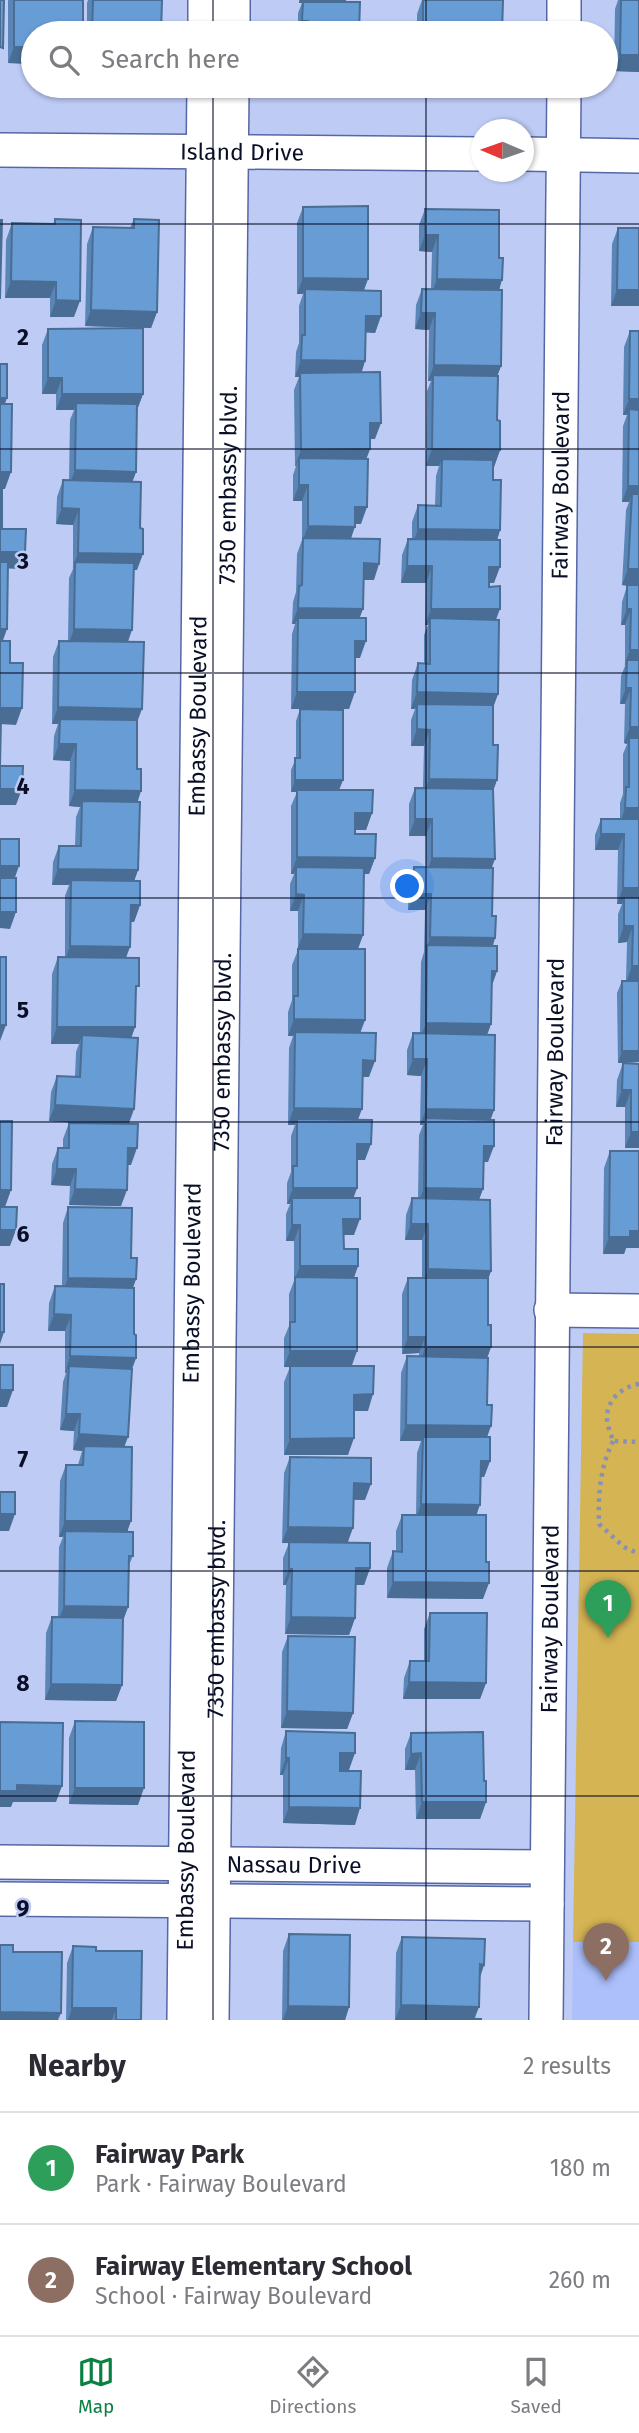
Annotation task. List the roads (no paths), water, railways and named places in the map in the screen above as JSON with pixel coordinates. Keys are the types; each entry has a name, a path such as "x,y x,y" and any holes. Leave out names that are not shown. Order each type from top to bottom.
{"street":[{"path":"205,0 205,21"},
{"path":"233,0 233,21"},
{"path":"564,21 565,0"},
{"name":"Embassy Boulevard","path":"184,2020 200,1901 218,152 207,98"},
{"path":"218,152 229,98"},
{"name":"Fairway Boulevard","path":"546,2020 564,98"},
{"name":"Island Drive","path":"0,150 471,154"},
{"path":"534,155 639,156"},
{"path":"551,1310 639,1311"},
{"name":"Nassau Drive","path":"0,1862 547,1867"},
{"name":"Nassau Drive","path":"0,1899 547,1904"},
{"path":"200,1901 212,2020"}],"place":[{"name":"Fairway Park","path":"608,1638"},
{"name":"Fairway Elementary School","path":"606,1981"}]}
